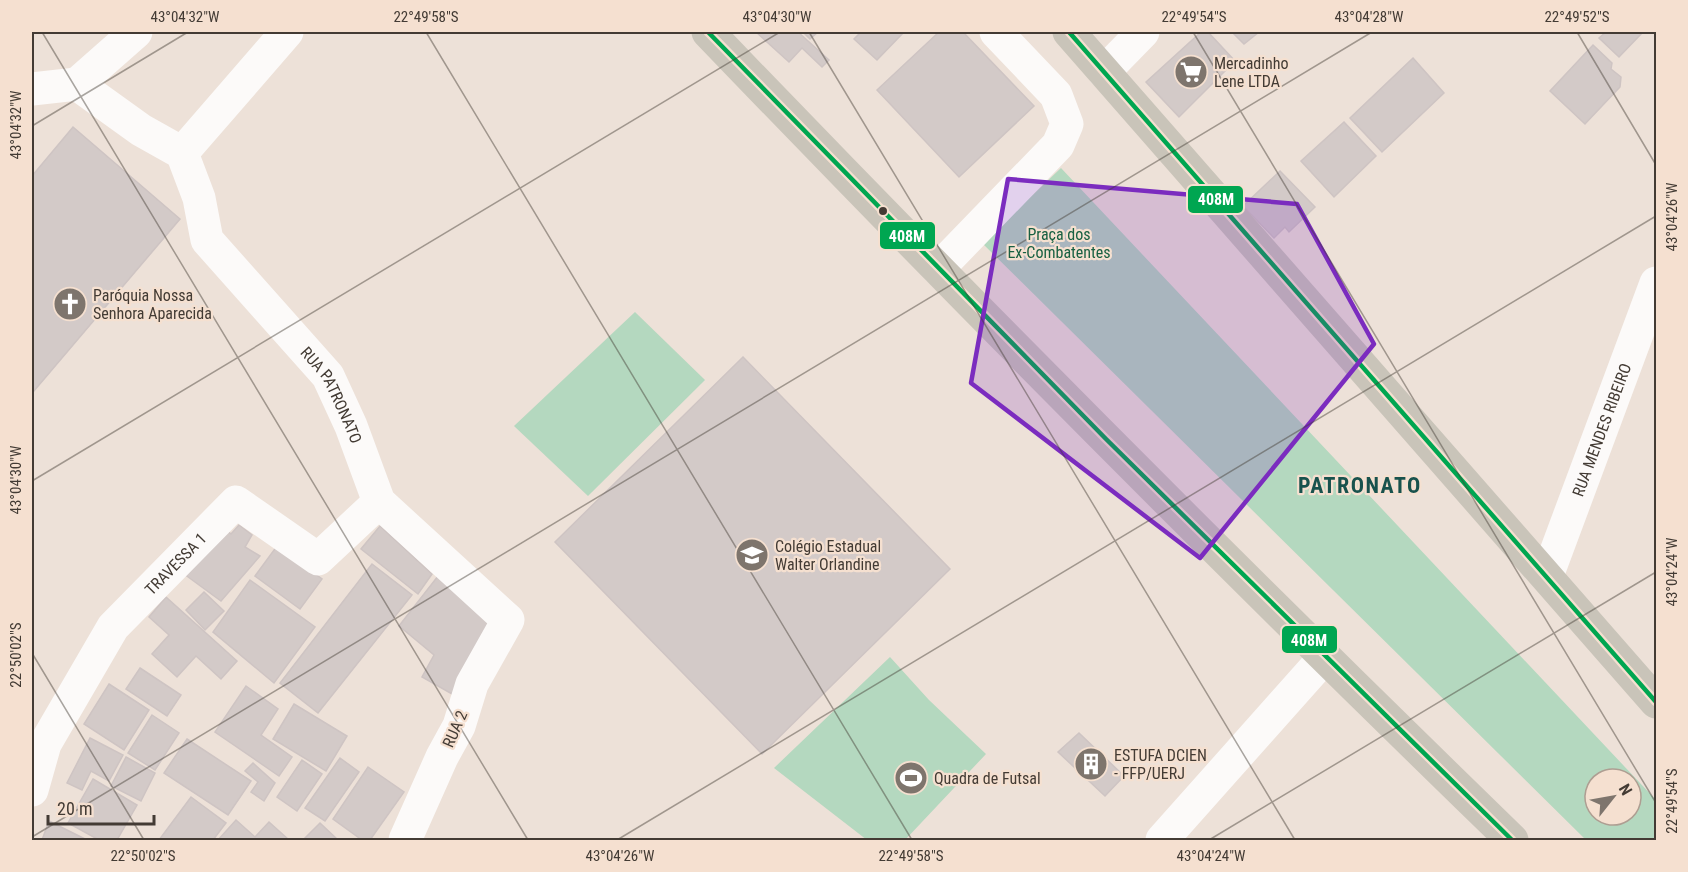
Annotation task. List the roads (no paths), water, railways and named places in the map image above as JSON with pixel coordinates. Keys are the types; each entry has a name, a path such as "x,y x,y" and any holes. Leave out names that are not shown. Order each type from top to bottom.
{"main road":[{"path":"708,32 938,269 1324,658 1512,840"},
{"path":"1069,32 1656,702"}],"street":[{"path":"32,89 77,84 136,32"},
{"path":"77,84 141,130 182,153 287,32"},
{"path":"938,269 1058,145 1067,124 1056,95 996,32"},
{"path":"1104,72 1143,32"},
{"name":"RUA PATRONATO","path":"182,153 199,198 207,240 328,376 351,426 379,502 508,620"},
{"name":"RUA MENDES RIBEIRO","path":"1547,576 1656,283"},
{"name":"TRAVESSA 1","path":"32,790 38,745 113,627 236,502 318,559 379,502"},
{"name":"RUA 2","path":"405,840 441,757 459,726 472,684 508,620"},
{"path":"1162,840 1324,658"}],"place":[{"name":"Mercadinho Lene LTDA","path":"1191,72"},
{"name":"Paróquia Nossa Senhora Aparecida","path":"70,304"},
{"name":"Colégio Estadual Walter Orlandine","path":"752,555"},
{"name":"ESTUFA DCIEN - FFP/UERJ","path":"1091,764"},
{"name":"Quadra de Futsal","path":"911,778"}],"district":[{"name":"PATRONATO","path":"1360,485"}],"park label":[{"name":"Praça dos Ex-Combatentes","path":"1059,243"}]}
